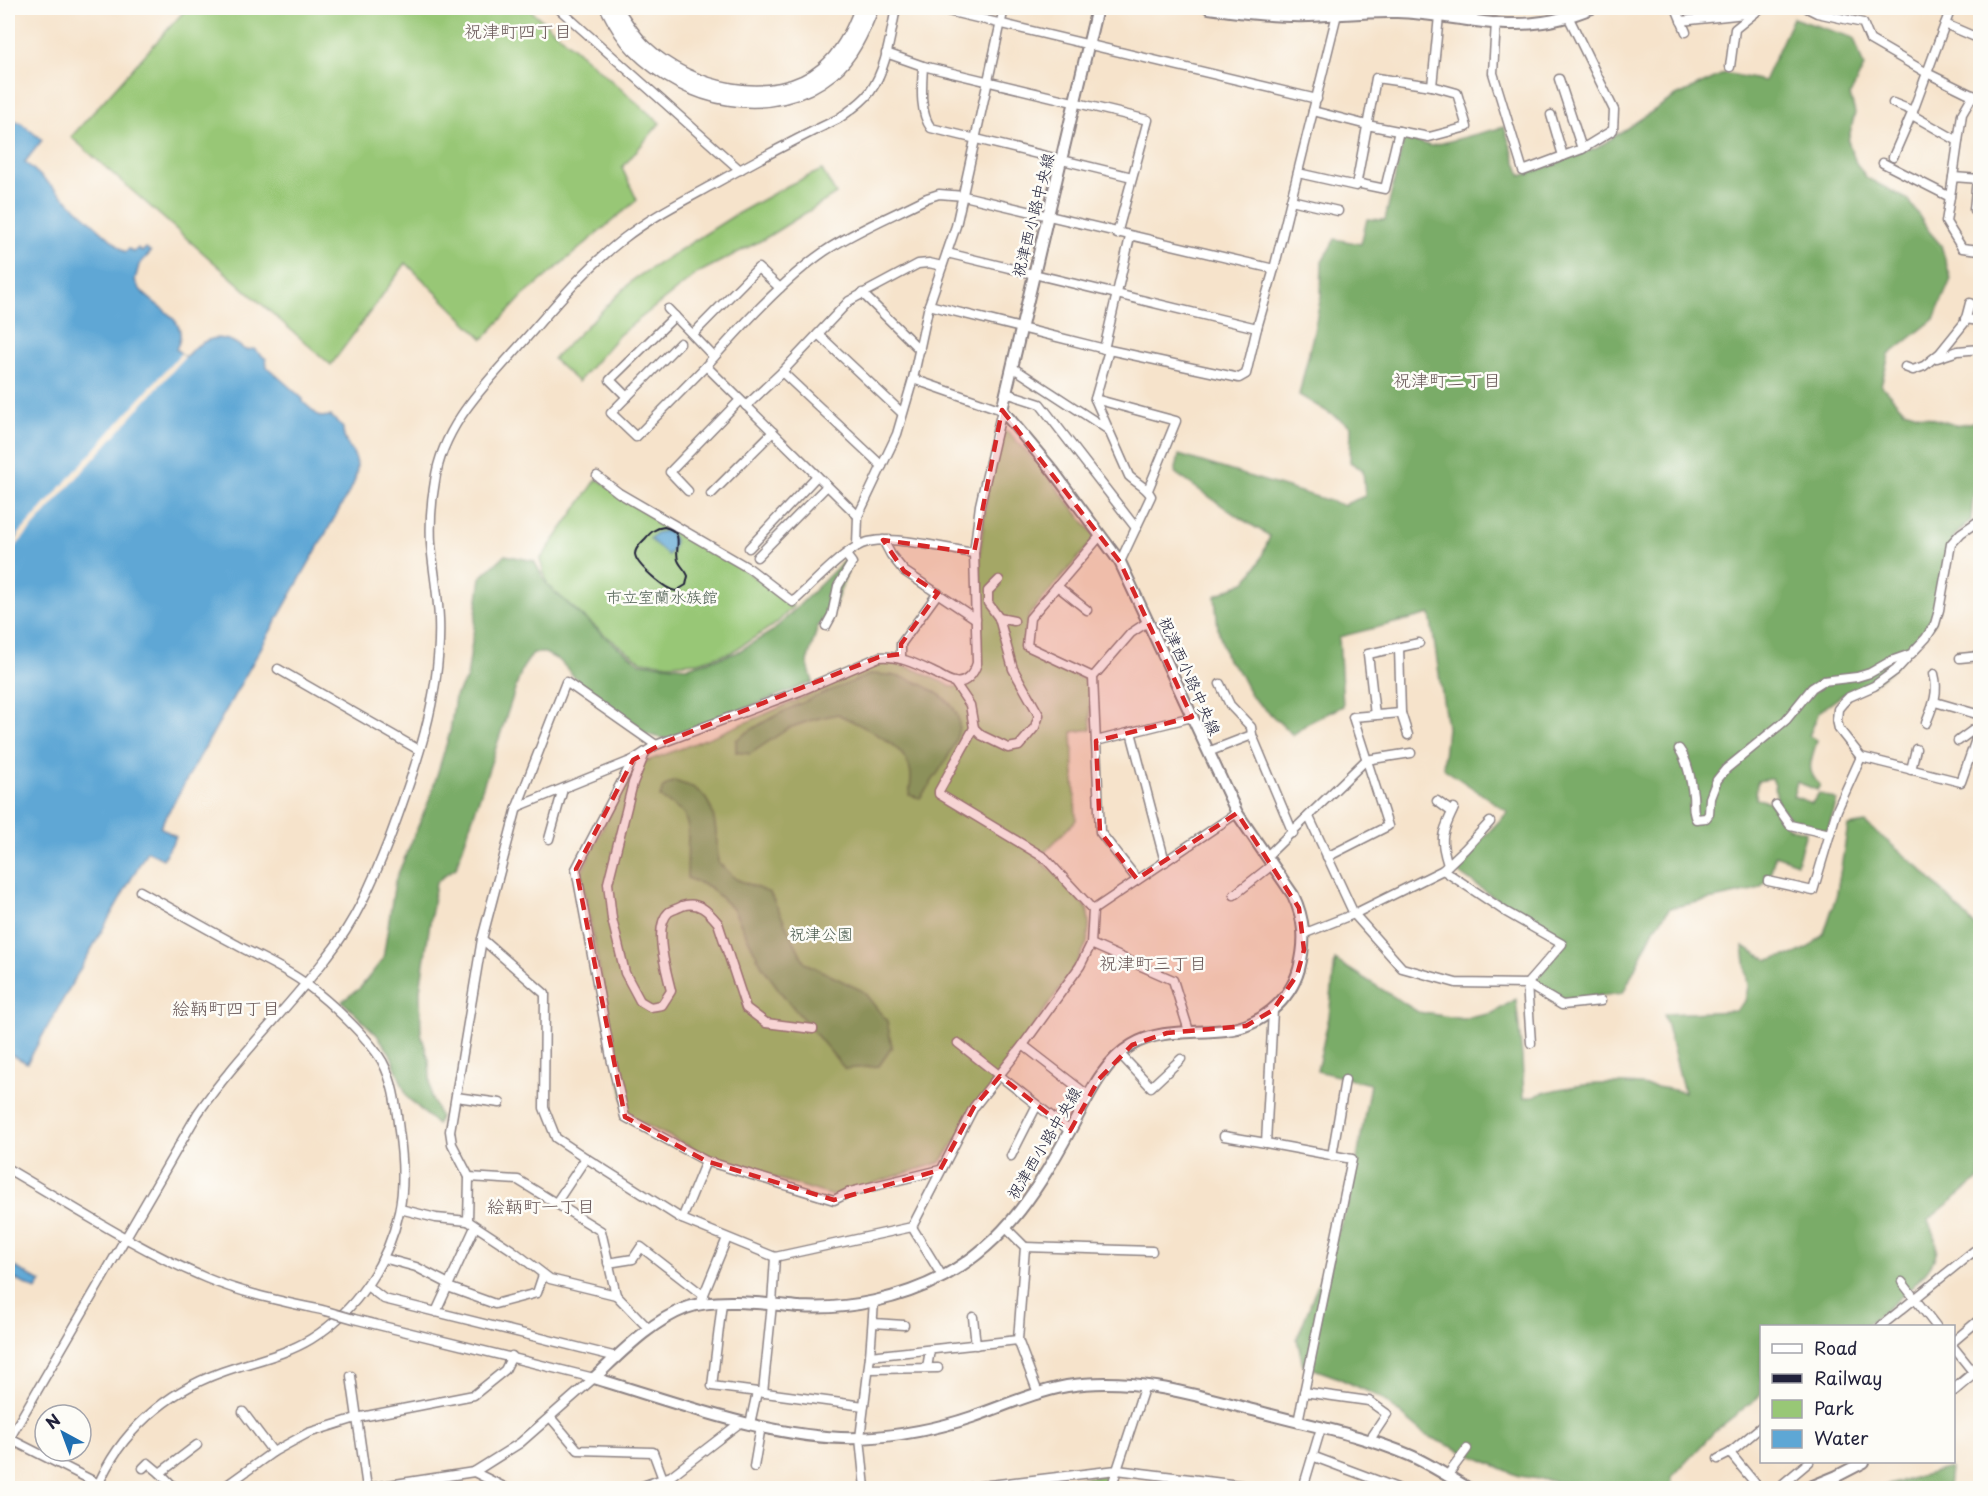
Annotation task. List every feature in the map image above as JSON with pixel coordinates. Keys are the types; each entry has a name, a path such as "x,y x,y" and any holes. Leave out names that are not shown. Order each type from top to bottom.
{"highway":[{"path":"607,8 633,47 666,76 711,95 754,102 782,98 811,87 834,72 853,50 872,8"},
{"path":"616,8 646,48 664,63 688,77 715,87 762,92 781,89 821,71 843,47 861,8"}],"main road":[{"name":"祝津西小路中央線","path":"594,1378 667,1316 702,1300 722,1303 834,1307 874,1302 904,1293 942,1276 971,1258 1006,1228 1037,1189 1099,1079 1120,1054 1143,1040 1167,1033 1236,1029 1246,1026 1273,1010 1289,990 1297,975 1304,950 1299,908 1293,895 1236,813 1120,562 1053,471 1002,410 1097,8"},
{"path":"1209,8 1240,13 1399,12 1496,22 1542,23 1592,8"},
{"path":"1955,1388 1977,1370"},
{"path":"594,1378 751,1424 811,1435 860,1438 933,1428 1066,1386 1102,1382 1145,1385 1222,1402 1369,1441 1408,1455 1463,1487"},
{"path":"1808,1488 1861,1463"}],"street":[{"path":"558,8 740,170"},
{"path":"140,891 305,984 363,1035 386,1071 394,1094 403,1162 402,1198 396,1228 383,1258 367,1286 339,1317 311,1338 276,1356 222,1372 186,1387 155,1409 132,1431 114,1455 98,1486 8,1439 198,1113 219,1083 305,984 329,956 351,923 371,885 419,750 430,714 437,675 440,620 430,518 435,477 450,435 481,389 588,270 622,240 653,217 838,119 855,107 869,93 881,72 896,8"},
{"path":"935,8 963,10 1088,45 1317,99"},
{"path":"856,546 858,516 897,434 913,379 929,305 964,196 974,139 1004,8"},
{"path":"1676,8 1686,32"},
{"path":"1807,8 1817,13 1863,23 1870,40 1927,74 1977,97 1962,114 1946,222 1962,248 1980,250"},
{"path":"1893,157 1951,8"},
{"path":"1681,21 1758,10"},
{"path":"1730,67 1735,29 1758,10"},
{"path":"929,305 1107,349 1239,378 1246,374 1317,99 1337,11"},
{"path":"1432,86 1439,16"},
{"path":"1496,22 1493,73 1523,171 1582,149 1613,130 1614,110 1568,16"},
{"path":"1945,24 1980,39"},
{"path":"886,53 923,66 1148,120 1117,234"},
{"path":"923,66 922,88 926,121 931,128 1132,177"},
{"path":"1298,173 1356,186 1356,183 1367,125 1376,78 1432,86 1456,93 1467,127 1429,137 1367,125 1313,111"},
{"path":"1559,79 1582,149"},
{"path":"1893,103 1958,141"},
{"path":"1551,115 1563,156"},
{"path":"1356,183 1385,189 1399,131"},
{"path":"1883,163 1950,197"},
{"path":"1953,177 1979,179 1974,210"},
{"path":"680,343 611,413 636,437 780,288 808,263 827,250 939,194 964,196 1117,234 1274,269"},
{"path":"1291,200 1338,211"},
{"path":"1120,562 1151,496 1148,490 1129,476 1095,399 1130,237"},
{"path":"947,254 1257,328"},
{"path":"688,491 670,472 743,403 782,372 849,301 918,264 929,263 942,266"},
{"path":"693,334 758,268 780,288"},
{"path":"862,293 920,350"},
{"path":"1905,367 1913,370 1924,366 1940,353 1965,319 1970,303"},
{"path":"668,309 714,357"},
{"path":"627,397 610,380 675,316"},
{"path":"1965,319 1980,321"},
{"path":"818,334 902,413"},
{"path":"1933,359 1958,351 1980,349"},
{"path":"706,366 858,516"},
{"path":"1012,367 1107,429"},
{"path":"782,372 882,466"},
{"path":"517,807 633,760 656,746 801,692 879,657 891,656 901,659 955,683 963,682 975,670 977,663 974,553 980,505 1002,410 913,379"},
{"path":"1006,393 1040,404 1136,528"},
{"path":"1095,399 1176,421 1148,490"},
{"path":"711,494 773,432"},
{"path":"597,476 619,493 750,569 793,602 856,546 874,540 974,553"},
{"path":"749,548 817,476"},
{"path":"757,557 827,486"},
{"path":"1980,520 1961,533 1951,544 1935,624 1926,638 1896,670 1874,686 1849,697 1838,709 1837,720 1839,729 1861,757 1961,782 1980,727"},
{"path":"1093,677 1027,646 1030,618 1101,535"},
{"path":"883,540 904,571 976,619"},
{"path":"826,626 832,615 838,586 852,563 846,555"},
{"path":"955,683 970,705 974,728 981,735 1008,748 1019,746 1035,727 1039,715 1013,669 999,618 988,603 988,591 999,580"},
{"path":"1057,586 1087,610"},
{"path":"901,659 901,644 938,593"},
{"path":"999,618 1014,621"},
{"path":"1137,879 1100,832 1093,677 1131,633 1149,621"},
{"path":"1375,716 1368,654 1419,643"},
{"path":"1399,648 1401,713 1408,735"},
{"path":"1679,749 1684,757 1689,776 1693,795 1693,813 1696,819 1706,818 1717,780 1726,769 1786,720 1812,688 1823,681 1870,673 1891,661 1911,654"},
{"path":"1960,658 1980,656"},
{"path":"278,669 419,750"},
{"path":"1926,723 1935,702 1937,687 1934,674"},
{"path":"436,1312 471,1224 469,1177 452,1144 450,1131 482,939 517,807 566,682 656,746"},
{"path":"1220,684 1230,705 1251,727 1252,735 1293,832"},
{"path":"1935,702 1980,715"},
{"path":"1327,857 1388,826 1353,717 1401,713"},
{"path":"1096,741 1192,717"},
{"path":"1958,741 1980,727"},
{"path":"912,1227 974,1107 1023,1045 1080,966 1091,944 1093,910 1045,858 939,794 974,728"},
{"path":"1131,732 1165,862"},
{"path":"1208,752 1252,735"},
{"path":"1911,770 1916,749"},
{"path":"645,753 633,783 608,883 612,920 625,973 640,1001 650,1007 662,1005 671,991 660,934 669,912 686,905 699,905 718,923 746,1008 766,1023 813,1029"},
{"path":"1234,895 1269,861 1293,832 1366,760 1411,753"},
{"path":"1768,881 1813,891 1837,810 1861,757"},
{"path":"633,760 576,869 624,1118 706,1161 834,1200 850,1192 940,1170"},
{"path":"549,839 563,789"},
{"path":"1437,801 1453,810 1441,837 1446,868 1506,912 1563,944 1527,984 1531,1043"},
{"path":"1776,805 1790,825 1830,834"},
{"path":"1093,910 1236,813"},
{"path":"1309,817 1354,914 1402,968 1456,983 1527,984 1562,1005 1601,1001"},
{"path":"1303,934 1354,914 1446,868 1490,822"},
{"path":"482,939 544,994 544,1108 556,1138 682,1219 775,1257 912,1227"},
{"path":"1091,944 1173,980 1189,1031"},
{"path":"1266,1143 1273,1010"},
{"path":"958,1043 1070,1131"},
{"path":"1023,1045 1089,1096"},
{"path":"1120,1054 1151,1087 1181,1059"},
{"path":"1332,1156 1345,1080"},
{"path":"456,1097 500,1103"},
{"path":"1011,1156 1037,1105"},
{"path":"1224,1136 1352,1160 1298,1422"},
{"path":"556,1203 586,1158"},
{"path":"682,1219 706,1161"},
{"path":"8,1169 173,1263 216,1282 251,1293 594,1378"},
{"path":"469,1177 518,1180 602,1231 616,1295 649,1329"},
{"path":"400,1209 471,1224 555,1281 616,1295"},
{"path":"912,1227 942,1276"},
{"path":"1006,1228 1025,1247 1152,1251"},
{"path":"608,1263 633,1259 641,1247 702,1300 727,1238"},
{"path":"1025,1247 1018,1340 1038,1393"},
{"path":"1882,1325 1974,1251 1980,1259"},
{"path":"754,1467 751,1424 760,1392 772,1304 775,1257"},
{"path":"383,1258 416,1267 448,1285 495,1304 537,1293 543,1275"},
{"path":"1902,1282 1935,1325"},
{"path":"367,1286 384,1299 617,1357"},
{"path":"865,1488 860,1438 869,1369 874,1302"},
{"path":"722,1303 712,1386 864,1406"},
{"path":"973,1317 976,1345"},
{"path":"1955,1339 1980,1319"},
{"path":"873,1323 904,1325"},
{"path":"870,1356 1018,1340"},
{"path":"927,1368 930,1350"},
{"path":"1955,1350 1977,1370"},
{"path":"223,1488 273,1452 308,1433 356,1418 474,1395 505,1370 512,1356"},
{"path":"869,1369 938,1368"},
{"path":"351,1377 368,1488 474,1472 520,1443 594,1378"},
{"path":"1111,1488 1145,1385"},
{"path":"1304,1392 1369,1401 1387,1414 1369,1441"},
{"path":"243,1412 273,1452"},
{"path":"550,1417 578,1450 653,1452 663,1479 684,1488"},
{"path":"637,1488 671,1476 751,1424"},
{"path":"1718,1459 1730,1453 1760,1427"},
{"path":"1303,1488 1321,1428"},
{"path":"160,1473 197,1446"},
{"path":"1447,1476 1467,1449"},
{"path":"1730,1453 1759,1488"},
{"path":"1312,1456 1398,1488"},
{"path":"144,1468 148,1463 174,1488"},
{"path":"1778,1488 1807,1463"},
{"path":"1843,1463 1850,1470"},
{"path":"965,1488 1117,1470 1263,1488"},
{"path":"474,1472 506,1488"}],"highlighted area":[{"path":"1002,410 1120,562 1192,717 1096,741 1100,832 1137,879 1237,813 1299,908 1304,950 1297,975 1273,1010 1246,1026 1167,1033 1132,1045 1099,1079 1070,1131 1000,1076 974,1107 940,1170 834,1200 706,1161 625,1117 576,869 633,760 665,742 879,657 901,654 901,644 938,593 904,571 883,540 974,553"}],"green space":[{"path":"187,8 528,8 660,123 622,168 637,200 523,296 483,339 406,263 331,365 71,137"},
{"path":"1793,18 1854,38 1864,67 1850,95 1855,113 1848,141 1856,163 1867,178 1909,200 1928,230 1941,245 1951,279 1934,319 1889,355 1881,385 1904,410 1955,425 1974,422 1980,426 1971,521 1954,536 1934,623 1894,668 1873,684 1841,696 1819,712 1809,736 1817,740 1811,769 1820,785 1817,790 1797,782 1793,796 1812,803 1819,793 1837,800 1828,831 1793,824 1777,802 1772,779 1757,781 1756,799 1771,802 1788,827 1806,832 1797,863 1775,855 1770,877 1760,888 1670,908 1654,929 1623,993 1565,1000 1533,983 1566,941 1508,907 1453,869 1508,812 1443,768 1447,727 1430,614 1339,637 1343,706 1308,723 1293,735 1252,697 1239,672 1227,660 1218,629 1215,596 1246,581 1259,563 1270,536 1175,473 1179,455 1343,505 1365,496 1363,470 1350,462 1351,426 1299,395 1321,296 1322,262 1335,239 1361,244 1367,219 1385,220 1404,138 1431,146 1504,127 1521,176 1597,148 1674,97 1725,73 1764,81"},
{"path":"822,170 836,194 764,239 698,273 619,335 578,382 553,359 634,279 735,215 789,185"},
{"name":"祝津公園","path":"1004,431 1009,433 1039,465 1096,537 1029,615 1022,649 1089,682 1091,729 1072,732 1076,820 1038,859 1055,873 1088,910 1087,943 1075,966 941,1162 833,1196 717,1160 630,1117 625,1106 581,873 633,766 757,718 878,663 898,664 954,687 964,685 974,678 981,665 980,551 988,487"},
{"name":"市立室蘭水族館","path":"597,479 749,573 793,606 777,623 732,652 698,662 670,664 641,661 605,635 548,586 540,560"},
{"path":"505,555 534,561 548,586 605,637 640,663 688,667 736,653 774,630 847,558 851,562 833,610 818,626 807,662 813,682 666,739 645,734 588,692 560,661 545,653 533,653 522,669 456,868 436,883 420,990 421,1034 429,1060 431,1097 440,1117 437,1125 407,1097 390,1053 377,1035 342,1001 360,988 383,959 395,881 430,798 450,732 455,696 467,678 481,577"},
{"path":"872,674 889,675 914,681 944,699 957,715 959,724 955,743 920,798 909,795 911,776 909,765 903,755 883,738 838,714 789,728 750,754 736,752 736,740 752,729 802,703"},
{"path":"674,781 692,787 707,801 712,810 716,831 718,862 736,879 770,893 805,963 863,991 887,1021 892,1047 879,1066 845,1069 782,994 762,966 733,909 709,887 687,878 688,827 684,814 660,797 663,787"},
{"path":"1865,823 1920,868 1980,931 1980,1178 1928,1220 1937,1244 1935,1257 1908,1291 1866,1325 1760,1325 1760,1396 1715,1431 1671,1478 1673,1488 1574,1488 1572,1484 1519,1476 1427,1436 1380,1397 1303,1365 1297,1339 1350,1200 1370,1084 1317,1071 1329,1017 1335,960 1418,1012 1463,1019 1493,1013 1516,999 1524,1098 1594,1084 1640,1085 1684,1092 1664,1014 1735,1011 1745,1001 1748,987 1743,946 1768,960 1795,954 1811,946 1824,933 1836,897 1848,826"},
{"path":"1950,1468 1948,1488 1878,1488"},
{"path":"1112,1475 1107,1488 1037,1488 1038,1483"}],"water":[{"path":"8,118 21,123 42,140 25,162 125,252 129,249 134,252 138,248 142,252 146,248 151,252 139,265 135,280 140,289 174,319 179,327 180,337 176,349 185,357 199,344 214,338 221,338 245,350 254,349 266,359 267,367 303,399 303,402 320,417 331,416 343,428 346,442 357,465 353,485 160,827 176,837 163,859 147,851 27,1063 8,1053"},
{"path":"665,531 672,536 674,542 673,549 668,555 650,539 656,533"},
{"path":"8,1263 41,1282 36,1290 13,1278 8,1288"}],"pier":[{"path":"181,353 185,357 8,555 8,549 18,535"}],"railway":[{"path":"664,527 671,529 677,536 678,560 688,576 686,585 676,591 671,590 652,576 640,564 635,554 638,546 651,532 664,527"}],"district":[{"name":"祝津町四丁目","path":"518,32"},
{"name":"祝津町二丁目","path":"1447,381"},
{"name":"祝津町三丁目","path":"1153,964"},
{"name":"絵鞆町四丁目","path":"226,1009"},
{"name":"絵鞆町一丁目","path":"541,1207"}]}
